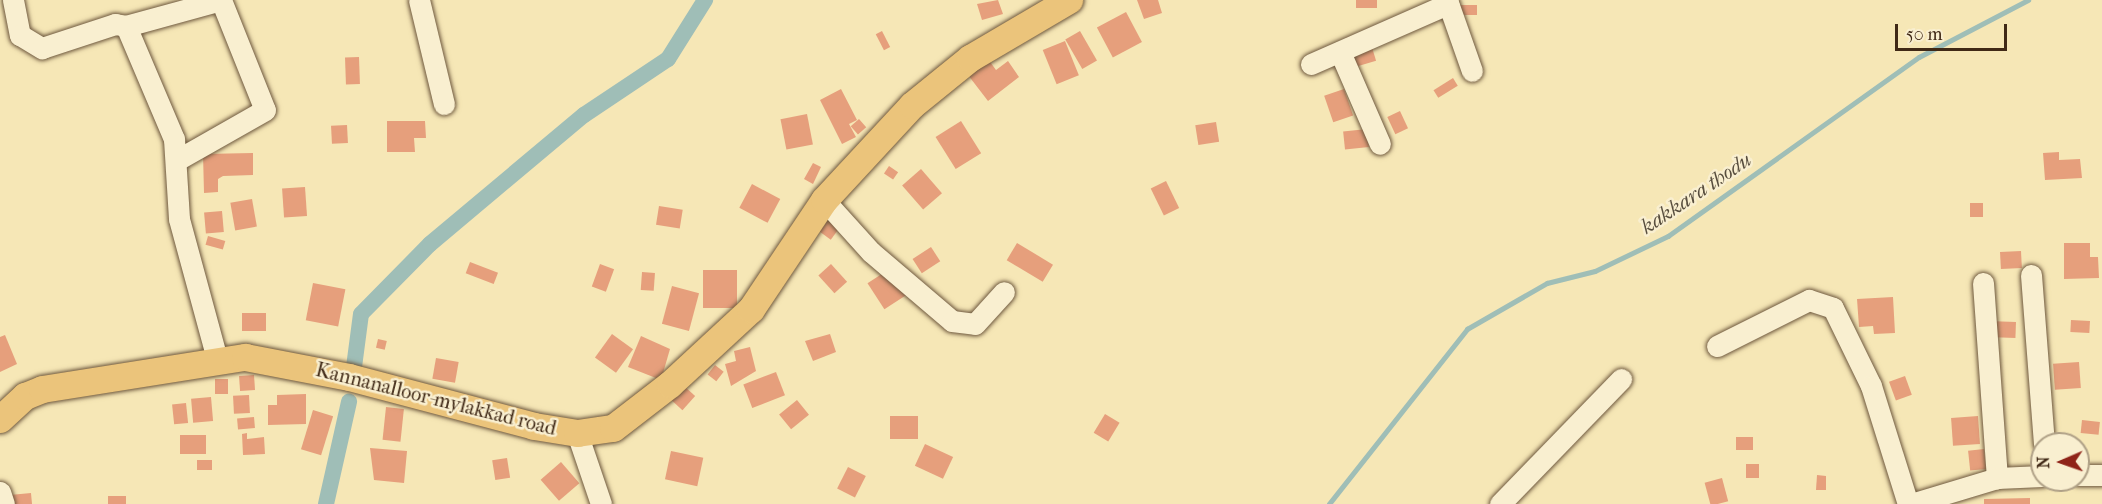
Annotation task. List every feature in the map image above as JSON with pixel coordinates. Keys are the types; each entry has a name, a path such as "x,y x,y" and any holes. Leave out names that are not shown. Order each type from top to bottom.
{"main road":[{"name":"Kannanalloor-mylakkad road","path":"0,419 25,396 42,389 217,359 281,361 577,433 613,428 638,412 721,339 774,278 824,200 885,130 946,74 1056,3"}],"street":[{"path":"13,0 20,34 42,48 115,24 126,26 221,0 265,110 177,160"},
{"path":"418,0 444,104"},
{"path":"1311,64 1447,2 1472,71"},
{"path":"126,26 174,139 179,219 217,359"},
{"path":"1340,52 1380,144"},
{"path":"824,200 870,252 952,321 975,324 1004,292"},
{"path":"2031,275 2043,432"},
{"path":"1983,283 1997,478"},
{"path":"1717,346 1809,300 1833,308 1871,386 1909,504 1997,478 2030,477"},
{"path":"1500,504 1621,379"},
{"path":"577,433 601,504"},
{"path":"0,492 4,504"}],"building":[{"path":"998,0 1003,14 982,20 977,4"},
{"path":"1137,0 1158,0 1162,13 1144,19"},
{"path":"1356,0 1377,0 1377,8 1356,8"},
{"path":"1455,5 1477,5 1477,15 1455,15"},
{"path":"1126,12 1142,42 1113,58 1097,27"},
{"path":"882,31 890,47 884,50 876,34"},
{"path":"1080,31 1097,60 1082,69 1065,40"},
{"path":"1367,31 1376,61 1355,67 1346,37"},
{"path":"1065,41 1079,75 1057,84 1043,50"},
{"path":"345,57 359,57 360,84 346,84"},
{"path":"988,59 996,70 1008,61 1019,77 988,101 968,75"},
{"path":"1453,78 1458,86 1438,98 1433,90"},
{"path":"841,89 857,120 849,124 856,137 842,144 820,100"},
{"path":"1344,89 1353,115 1333,122 1324,96"},
{"path":"1400,111 1408,128 1395,134 1387,117"},
{"path":"807,114 813,144 786,150 780,119"},
{"path":"859,119 866,127 858,135 851,126"},
{"path":"387,121 425,121 426,138 414,138 415,152 387,152"},
{"path":"961,121 981,153 956,169 936,137"},
{"path":"1216,122 1219,142 1198,145 1195,125"},
{"path":"347,125 348,143 332,144 331,126"},
{"path":"1367,129 1369,147 1345,149 1343,132"},
{"path":"2059,152 2059,160 2080,159 2082,178 2045,180 2043,153"},
{"path":"253,153 253,175 223,176 218,179 218,192 204,193 203,154"},
{"path":"813,163 821,167 813,184 804,179"},
{"path":"889,166 898,172 893,180 884,173"},
{"path":"921,169 942,193 923,210 902,185"},
{"path":"1166,181 1179,208 1164,215 1151,188"},
{"path":"752,184 780,199 768,223 739,208"},
{"path":"305,187 307,216 284,218 282,189"},
{"path":"252,199 257,227 235,230 230,203"},
{"path":"1970,203 1983,203 1983,217 1970,217"},
{"path":"659,206 683,210 680,229 656,225"},
{"path":"222,211 224,232 206,233 204,213"},
{"path":"826,214 841,225 831,240 815,229"},
{"path":"208,236 225,241 223,250 206,245"},
{"path":"1017,243 1053,265 1043,282 1007,260"},
{"path":"2064,243 2090,243 2090,257 2098,257 2099,278 2064,279"},
{"path":"931,247 940,261 922,273 913,259"},
{"path":"2021,251 2022,268 2001,269 2000,252"},
{"path":"470,262 498,273 494,284 466,273"},
{"path":"600,264 614,269 606,292 592,287"},
{"path":"831,264 847,282 834,293 818,275"},
{"path":"891,268 908,294 884,309 868,283"},
{"path":"703,270 737,270 737,308 703,308"},
{"path":"642,272 655,273 654,291 641,290"},
{"path":"313,283 345,289 338,327 306,320"},
{"path":"672,286 699,293 689,331 662,324"},
{"path":"1893,297 1895,333 1874,334 1873,326 1859,327 1857,299"},
{"path":"242,313 266,313 266,331 242,331"},
{"path":"2071,320 2090,321 2089,333 2070,332"},
{"path":"1988,321 2016,322 2015,338 1987,337"},
{"path":"612,334 633,349 616,373 595,357"},
{"path":"830,334 836,352 813,361 805,341"},
{"path":"5,335 17,364 0,372 0,337"},
{"path":"641,336 670,349 661,380 628,367"},
{"path":"378,339 387,341 385,350 376,348"},
{"path":"750,347 756,371 731,386 725,364 736,361 734,351"},
{"path":"436,358 459,362 455,383 432,379"},
{"path":"2079,362 2081,388 2055,390 2053,364"},
{"path":"715,365 724,372 716,381 708,374"},
{"path":"776,372 785,395 752,408 743,385"},
{"path":"254,375 255,390 240,391 239,376"},
{"path":"1905,376 1912,395 1896,401 1889,382"},
{"path":"215,379 228,379 228,394 215,394"},
{"path":"684,386 695,396 682,410 671,400"},
{"path":"306,394 306,424 268,425 268,405 277,405 277,395"},
{"path":"249,395 250,413 234,414 233,396"},
{"path":"211,397 213,421 193,423 191,399"},
{"path":"797,400 809,415 791,429 779,414"},
{"path":"186,403 188,423 174,424 172,404"},
{"path":"386,407 404,409 400,442 383,440"},
{"path":"313,410 333,416 321,455 301,449"},
{"path":"1105,414 1120,423 1108,442 1094,433"},
{"path":"890,416 918,416 918,439 890,439"},
{"path":"1978,416 1980,444 1953,446 1951,418"},
{"path":"254,417 255,428 238,429 237,418"},
{"path":"2082,420 2100,422 2099,435 2081,432"},
{"path":"247,433 247,439 264,437 265,454 243,455 242,434"},
{"path":"180,435 206,435 206,454 180,454"},
{"path":"1736,437 1753,437 1753,450 1736,450"},
{"path":"925,444 953,457 943,479 915,466"},
{"path":"370,448 407,451 404,483 374,480"},
{"path":"1984,449 1986,469 1970,471 1968,451"},
{"path":"671,451 703,458 697,486 665,479"},
{"path":"507,458 510,478 495,480 492,460"},
{"path":"197,460 212,460 212,470 197,470"},
{"path":"561,462 579,483 559,501 541,480"},
{"path":"1746,464 1759,464 1759,478 1746,478"},
{"path":"848,467 866,476 855,497 837,488"},
{"path":"1817,475 1826,476 1826,490 1816,490"},
{"path":"1722,478 1728,501 1710,504 1705,483"},
{"path":"31,493 32,504 11,504 10,495"},
{"path":"108,496 126,496 126,504 108,504"},
{"path":"2030,498 2030,504 1984,504 1984,499"}],"waterway":[{"path":"354,367 361,314 430,244 584,115 668,59 705,0"},
{"name":"kakkara thodu","path":"1329,504 1467,329 1547,283 1595,271 1668,236 1919,57 2028,0"},
{"path":"326,504 349,402"}]}
